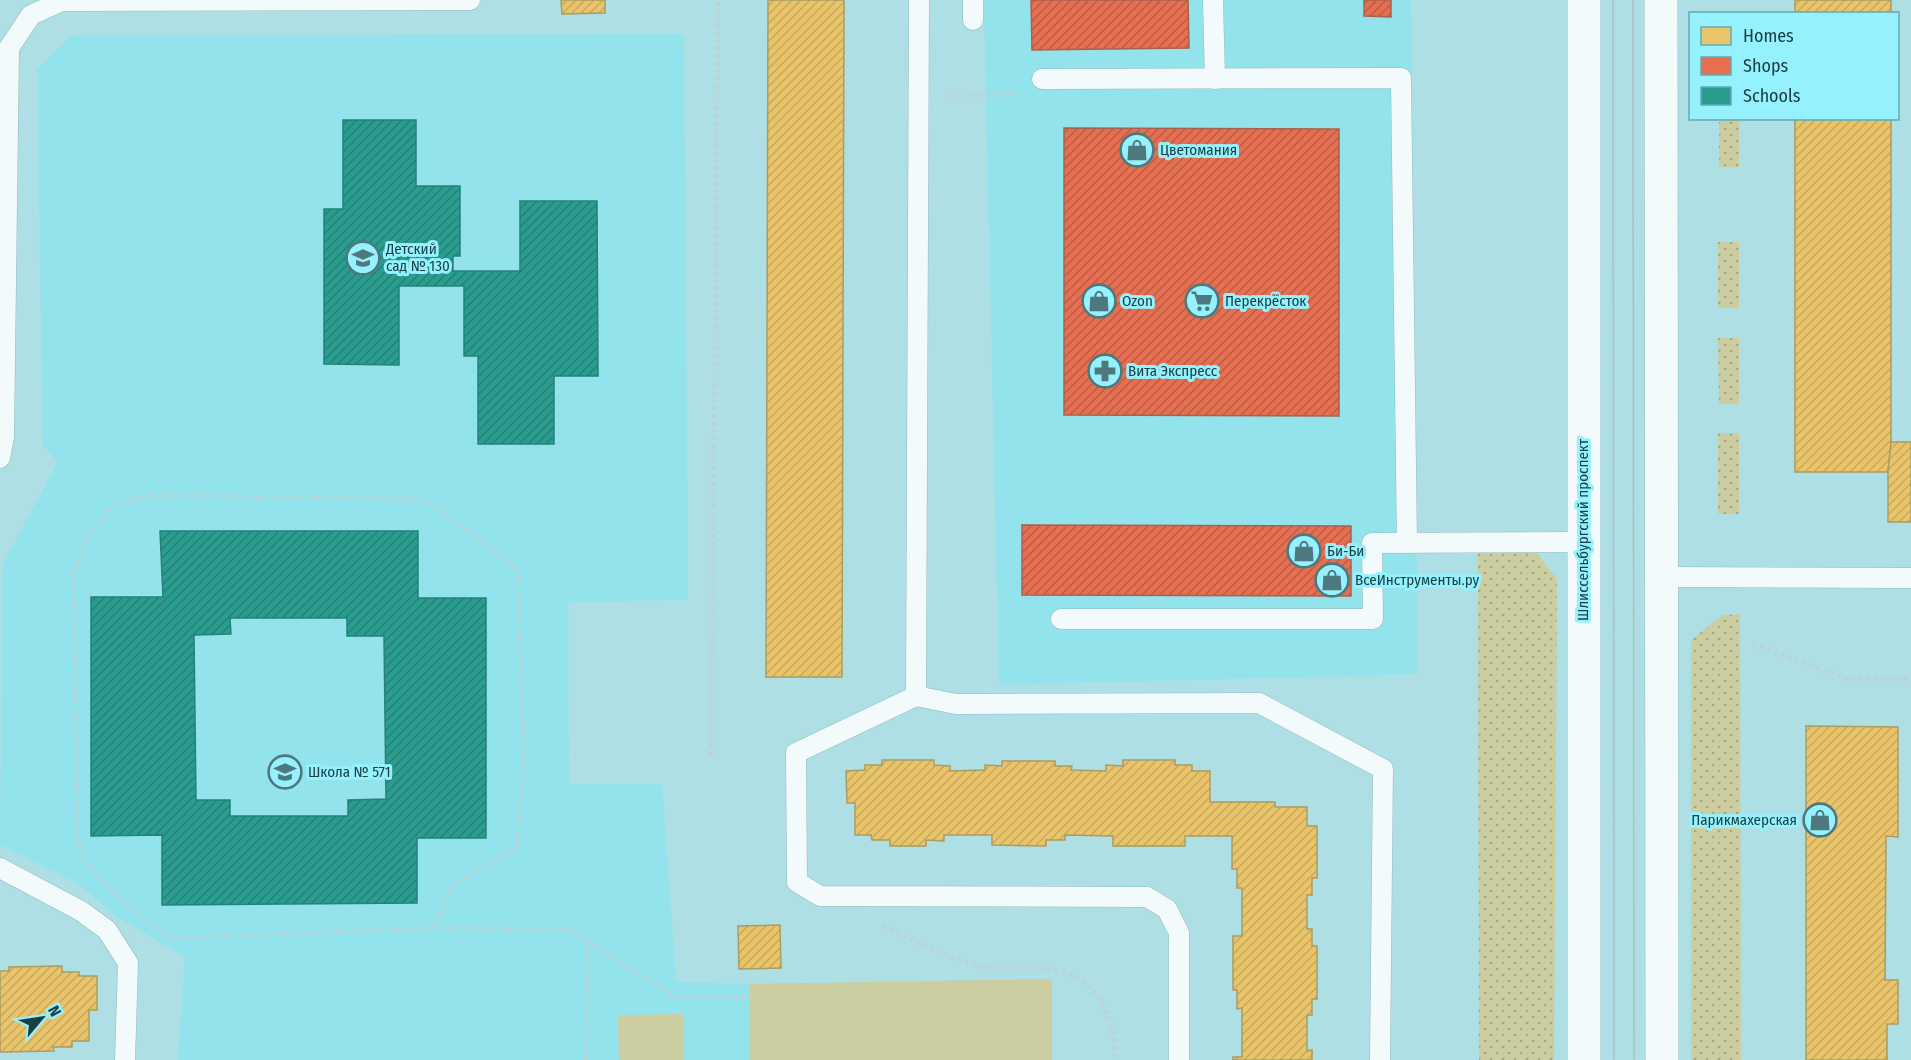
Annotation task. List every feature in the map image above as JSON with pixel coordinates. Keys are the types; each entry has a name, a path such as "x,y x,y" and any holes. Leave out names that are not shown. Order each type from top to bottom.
{"main road":[{"name":"Шлиссельбургский проспект","path":"1584,0 1584,1060"},
{"path":"1661,0 1662,1060"}],"lane":[{"path":"0,458 4,437 9,48 31,15 62,1 470,0"},
{"path":"916,696 919,0"},
{"path":"973,0 973,20"},
{"path":"1213,0 1215,79"},
{"path":"1042,79 1401,78 1407,543"},
{"path":"1061,619 1373,619 1372,543 1583,542"},
{"path":"1662,577 1911,578"},
{"path":"1179,1060 1179,933 1167,909 1147,897 820,896 797,882 796,753 916,696 956,704 1259,703 1383,770 1380,1060"},
{"path":"0,868 81,911 107,930 128,963 125,1060"}],"path":[{"path":"711,755 718,0"},
{"path":"919,97 1023,93 1042,79"},
{"path":"433,928 453,885 517,848 524,761 518,569 425,499 151,495 112,507 87,537 74,570 78,839 85,861 118,896 168,938 433,928 567,929 676,997 758,997"},
{"path":"1754,644 1847,679 1911,679"},
{"path":"876,923 969,963 1060,970 1080,978 1096,994 1112,1022 1113,1060"},
{"path":"586,1060 588,943"}],"shaded area":[{"path":"984,0 1411,0 1418,674 999,685"},
{"path":"684,34 688,599 568,603 569,784 662,784 676,982 750,984 1052,979 1052,1060 178,1060 185,957 117,917 80,885 0,845 3,564 58,462 43,446 37,69 70,36"}],"green space":[{"path":"1719,120 1739,120 1739,167 1719,167"},
{"path":"1718,242 1739,242 1739,308 1718,308"},
{"path":"1718,338 1739,338 1739,404 1719,404"},
{"path":"1718,433 1739,433 1739,514 1718,514"},
{"path":"1478,552 1536,552 1557,579 1554,1060 1479,1060"},
{"path":"1740,614 1741,1060 1691,1060 1691,640 1723,615"},
{"path":"1052,979 1052,1060 749,1060 750,984"},
{"path":"683,1014 684,1060 619,1060 618,1015"}],"building: Homes":[{"path":"561,0 605,0 605,13 562,14"},
{"path":"768,0 844,0 842,677 766,677"},
{"path":"1795,0 1891,0 1891,12 1795,12"},
{"path":"1795,120 1891,120 1891,442 1888,472 1795,472"},
{"path":"1891,442 1911,442 1911,522 1888,522 1888,472"},
{"path":"1806,726 1898,727 1898,837 1886,836 1885,980 1898,980 1898,1024 1887,1024 1887,1060 1806,1060"},
{"path":"882,760 934,760 934,765 950,766 950,771 985,770 985,765 1002,766 1002,761 1055,761 1055,766 1072,766 1071,770 1106,771 1106,765 1123,766 1123,760 1175,760 1175,765 1192,765 1192,771 1210,771 1210,802 1275,802 1275,807 1307,807 1307,826 1317,826 1317,878 1312,878 1312,895 1307,895 1307,929 1312,929 1312,946 1317,946 1317,999 1312,999 1312,1015 1307,1015 1307,1051 1312,1050 1312,1060 1233,1060 1233,1057 1242,1057 1242,1008 1237,1009 1237,990 1233,990 1233,936 1242,936 1242,888 1237,888 1237,869 1232,869 1232,836 1185,836 1185,846 1113,846 1113,836 1065,835 1065,840 1046,840 1046,846 992,845 992,835 944,835 944,841 926,840 926,846 890,846 890,840 872,840 871,835 855,835 855,803 847,803 846,771 865,770 865,765 882,765"},
{"path":"780,925 781,968 739,969 738,926"},
{"path":"62,966 62,972 79,972 79,976 97,976 97,1010 89,1010 89,1041 72,1041 72,1047 53,1047 54,1051 0,1052 0,971 9,971 9,967"}],"building: Shops":[{"path":"1031,0 1188,0 1189,48 1032,50"},
{"path":"1364,0 1391,0 1391,17 1364,16"},
{"name":"Перекрёсток","path":"1064,128 1339,129 1339,416 1064,415"},
{"path":"1022,525 1351,526 1351,596 1022,595"}],"building: Schools":[{"path":"343,120 416,120 416,186 460,186 460,256 453,256 453,271 520,271 520,201 597,201 598,376 554,376 554,444 478,444 478,356 464,356 464,286 399,286 399,365 324,364 324,209 343,209"},
{"path":"160,531 418,531 418,598 486,598 486,838 417,838 417,903 162,905 162,835 91,836 91,597 163,597","holes":["230,618 347,618 347,636 384,636 386,799 348,800 348,816 230,816 230,800 196,800 194,635 231,634"]}],"tram line":[{"path":"1613,0 1614,1060"},
{"path":"1633,0 1634,1060"}],"place":[{"name":"Цветомания","path":"1137,150"},
{"name":"Детский сад № 130","path":"363,258"},
{"name":"Ozon","path":"1099,301"},
{"name":"Перекрёсток","path":"1202,301"},
{"name":"Вита Экспресс","path":"1105,371"},
{"name":"Би-Би","path":"1304,551"},
{"name":"ВсеИнструменты.ру","path":"1332,580"},
{"name":"Школа № 571","path":"285,772"},
{"name":"Парикмахерская","path":"1820,820"}]}
